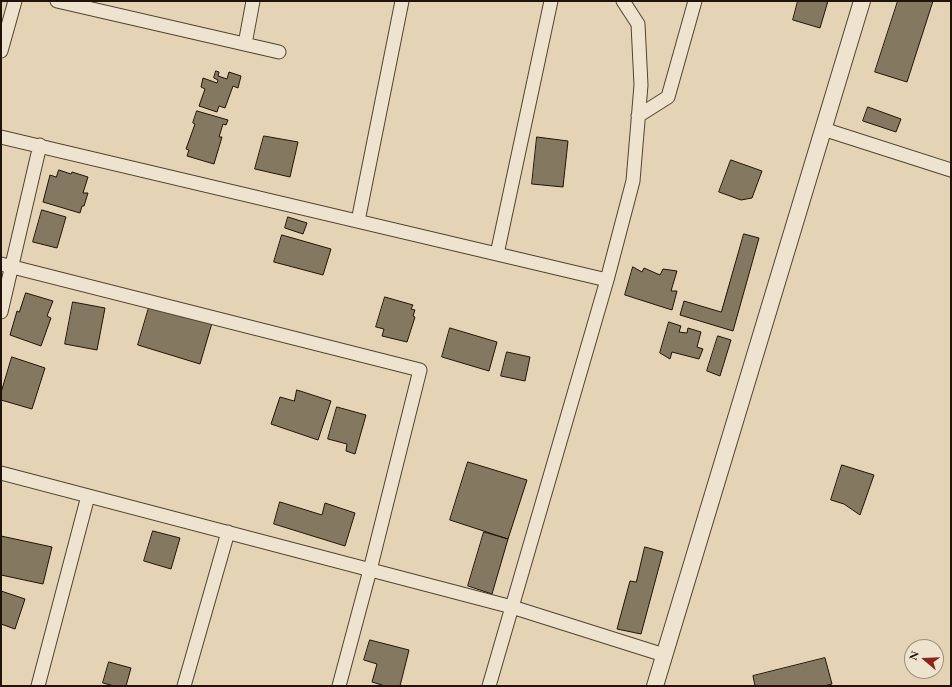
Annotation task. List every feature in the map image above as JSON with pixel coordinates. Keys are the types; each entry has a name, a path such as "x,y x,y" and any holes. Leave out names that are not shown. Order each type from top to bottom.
{"street":[{"path":"1,51 15,1"},
{"path":"57,1 103,6 279,52"},
{"path":"245,44 253,1"},
{"path":"358,221 400,1"},
{"path":"497,254 551,1"},
{"path":"489,686 607,280 633,182 641,85 638,24 623,1"},
{"path":"638,116 668,97 695,1"},
{"path":"655,686 862,1"},
{"path":"823,129 951,170"},
{"path":"1,136 607,280"},
{"path":"1,312 6,265 40,145"},
{"path":"6,265 420,370 370,570 339,686"},
{"path":"1,473 512,607 664,655"},
{"path":"38,686 88,496"},
{"path":"184,686 228,532"}],"building":[{"path":"798,1 828,1 820,28 793,20"},
{"path":"898,1 933,1 907,82 875,72"},
{"path":"216,71 219,72 218,76 227,79 229,72 241,76 238,88 233,86 225,108 219,106 217,112 199,106 205,89 201,87 203,78 217,83 218,80 214,78"},
{"path":"868,107 901,119 896,132 863,121"},
{"path":"197,111 228,120 226,125 223,124 219,137 222,137 214,164 187,156 189,150 186,149 195,124 193,123"},
{"path":"264,136 298,142 290,177 255,169"},
{"path":"537,137 568,141 563,187 532,184"},
{"path":"731,160 762,171 752,198 741,200 719,192"},
{"path":"59,170 88,177 83,193 88,193 80,213 43,202 50,175 56,177"},
{"path":"42,210 66,217 57,248 33,242"},
{"path":"288,217 307,223 303,234 285,228"},
{"path":"744,234 759,238 733,331 680,315 684,301 721,312"},
{"path":"282,235 331,249 323,275 274,262"},
{"path":"633,267 642,272 644,268 660,275 663,269 677,271 671,291 677,291 672,310 625,295"},
{"path":"26,293 53,301 47,316 51,318 41,346 10,335 17,311 19,312"},
{"path":"385,297 413,305 411,309 415,310 413,316 415,317 407,342 382,336 384,329 376,327"},
{"path":"73,302 105,308 97,350 65,344"},
{"path":"150,304 212,323 200,364 138,345"},
{"path":"669,322 681,326 679,332 687,333 688,328 701,332 697,347 703,349 699,359 672,352 670,359 660,353"},
{"path":"450,328 497,342 489,371 442,357"},
{"path":"718,336 731,340 720,376 707,371"},
{"path":"507,352 530,357 525,381 501,376"},
{"path":"12,357 45,368 32,409 1,400 1,393"},
{"path":"297,390 331,401 318,440 271,424 280,397 294,401"},
{"path":"337,407 366,415 355,454 346,451 347,444 328,439"},
{"path":"468,462 527,480 508,539 450,520"},
{"path":"842,465 874,475 860,515 844,504 831,500"},
{"path":"280,502 322,515 325,503 355,513 345,546 274,524"},
{"path":"153,531 180,538 171,569 144,561"},
{"path":"484,532 508,539 492,594 468,586"},
{"path":"1,536 52,547 43,584 1,575"},
{"path":"645,547 663,552 641,634 617,629 630,581 636,582"},
{"path":"1,591 25,599 15,629 1,624"},
{"path":"370,640 409,650 400,686 385,686 372,682 377,664 364,660"},
{"path":"825,658 832,684 824,686 755,686 753,676"},
{"path":"109,662 131,668 126,686 114,686 103,683"}]}
